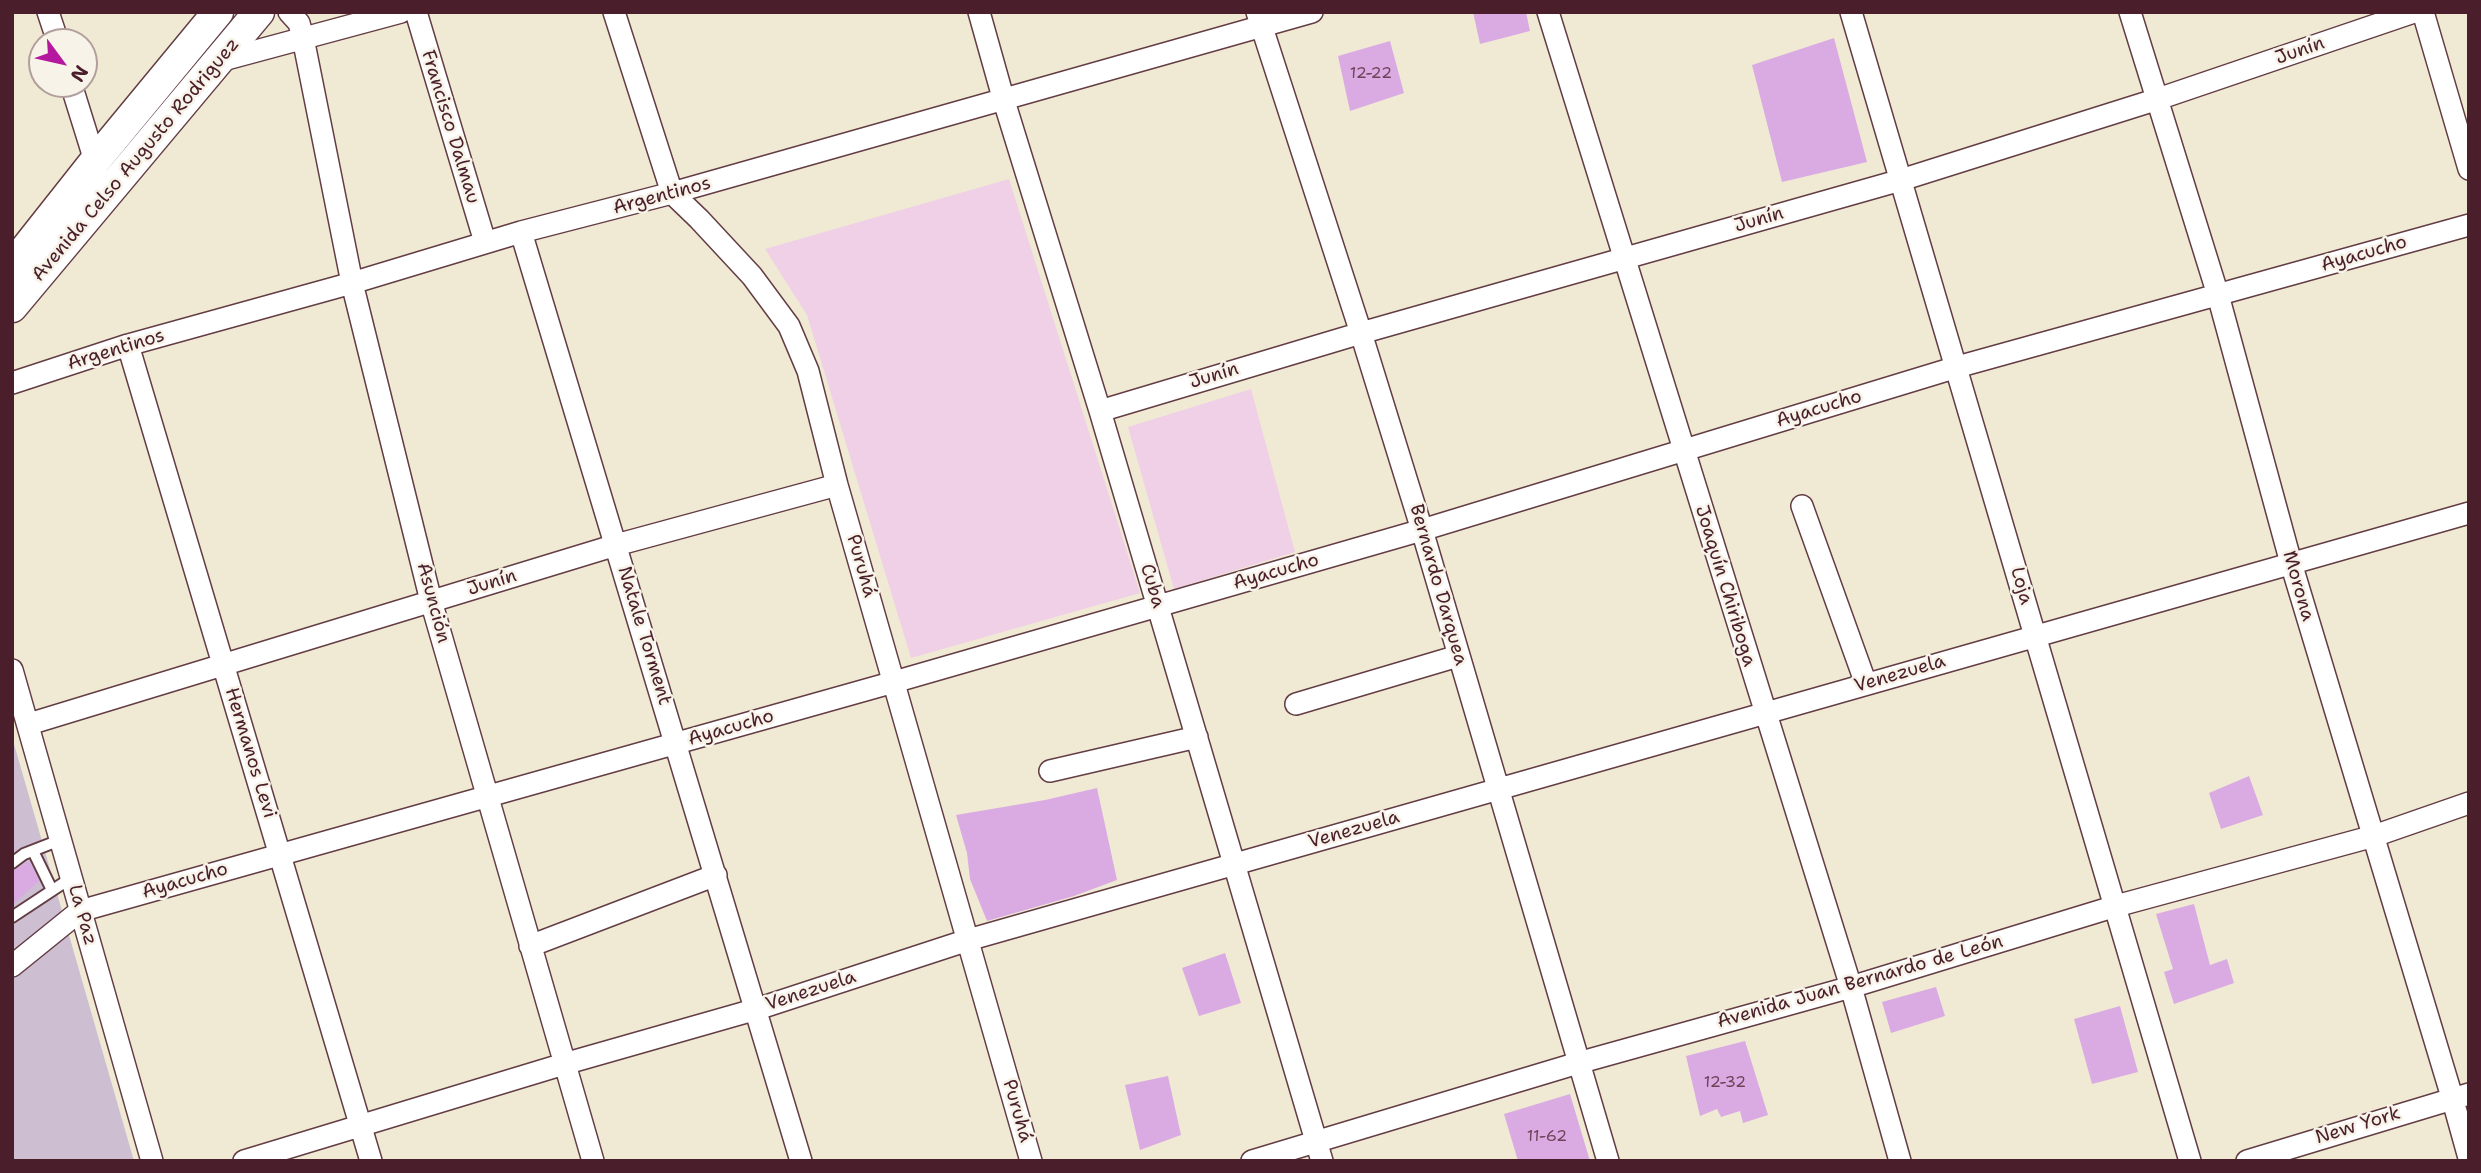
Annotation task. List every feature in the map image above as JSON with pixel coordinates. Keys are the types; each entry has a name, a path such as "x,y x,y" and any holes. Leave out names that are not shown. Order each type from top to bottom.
{"street":[{"name":"Avenida Celso Augusto Rodriguez","path":"12,265 218,12"},
{"name":"Avenida Celso Augusto Rodriguez","path":"12,307 259,12"},
{"path":"219,61 298,22 401,12"},
{"name":"Francisco Dalmau","path":"416,12 485,242"},
{"name":"Puruhá","path":"614,12 673,193 752,276 789,326 808,371 837,485 1031,1161"},
{"name":"Cuba","path":"979,12 1319,1151"},
{"name":"Argentinos","path":"12,383 128,345 352,283 485,242 1004,101 1260,19 1312,12"},
{"name":"Joaquín Chiriboga","path":"1548,12 1851,987 1900,1161"},
{"name":"Loja","path":"1851,12 2190,1161"},
{"name":"Morona","path":"2130,12 2218,295 2291,563 2374,836 2461,1095 2469,1158"},
{"name":"Junín","path":"1100,411 1361,333 1901,180 2158,99 2414,12"},
{"path":"2423,12 2469,169"},
{"name":"Bernardo Darquea","path":"1260,19 1422,530 1608,1161"},
{"name":"Asunción","path":"298,22 352,283 431,601 593,1161"},
{"path":"75,98 95,160"},
{"name":"Ayacucho","path":"80,911 1422,530 1957,367 2469,225"},
{"name":"Natale Torment","path":"521,232 802,1161"},
{"name":"Hermanos Levi","path":"128,345 371,1161"},
{"name":"Junín","path":"29,724 616,545 837,485"},
{"path":"1802,506 1866,684"},
{"name":"Venezuela","path":"244,1161 757,1009 968,940 2469,513"},
{"path":"1296,704 1458,656"},
{"name":"La Paz","path":"12,670 152,1161"},
{"path":"1050,771 1197,737"},
{"name":"Avenida Juan Bernardo de León","path":"1252,1161 1319,1151 1578,1063 1851,987 2116,906 2374,836 2469,803"},
{"path":"530,946 716,876"},
{"path":"12,966 80,911"},
{"name":"New York","path":"2247,1161 2461,1095"}],"lane":[{"path":"12,863 60,840"},
{"path":"33,851 52,890"},
{"path":"12,917 71,878"}],"shaded area":[{"path":"1009,179 1140,593 911,658 807,315 765,249"},
{"path":"1251,389 1295,552 1174,589 1128,427"},
{"path":"12,737 134,1161 12,1161"}],"building":[{"path":"1473,12 1526,12 1530,31 1480,44"},
{"path":"1834,38 1867,162 1782,182 1752,65"},
{"path":"1390,41 1404,93 1350,111 1338,56"},
{"path":"2249,776 2263,815 2221,829 2209,793"},
{"path":"1097,788 1117,880 1074,896 987,921 970,879 967,853 956,815"},
{"path":"29,861 39,881 12,905 12,871"},
{"path":"2194,904 2210,965 2227,959 2234,983 2174,1004 2164,972 2173,969 2156,914"},
{"path":"1225,953 1241,1003 1199,1016 1182,968"},
{"path":"1936,987 1945,1016 1891,1033 1882,1002"},
{"path":"2120,1006 2138,1072 2092,1084 2074,1019"},
{"path":"1745,1041 1768,1115 1743,1123 1740,1111 1721,1117 1717,1109 1700,1116 1686,1056"},
{"path":"1168,1076 1181,1135 1140,1150 1125,1085"},
{"path":"1570,1094 1590,1161 1518,1161 1504,1114"}]}
